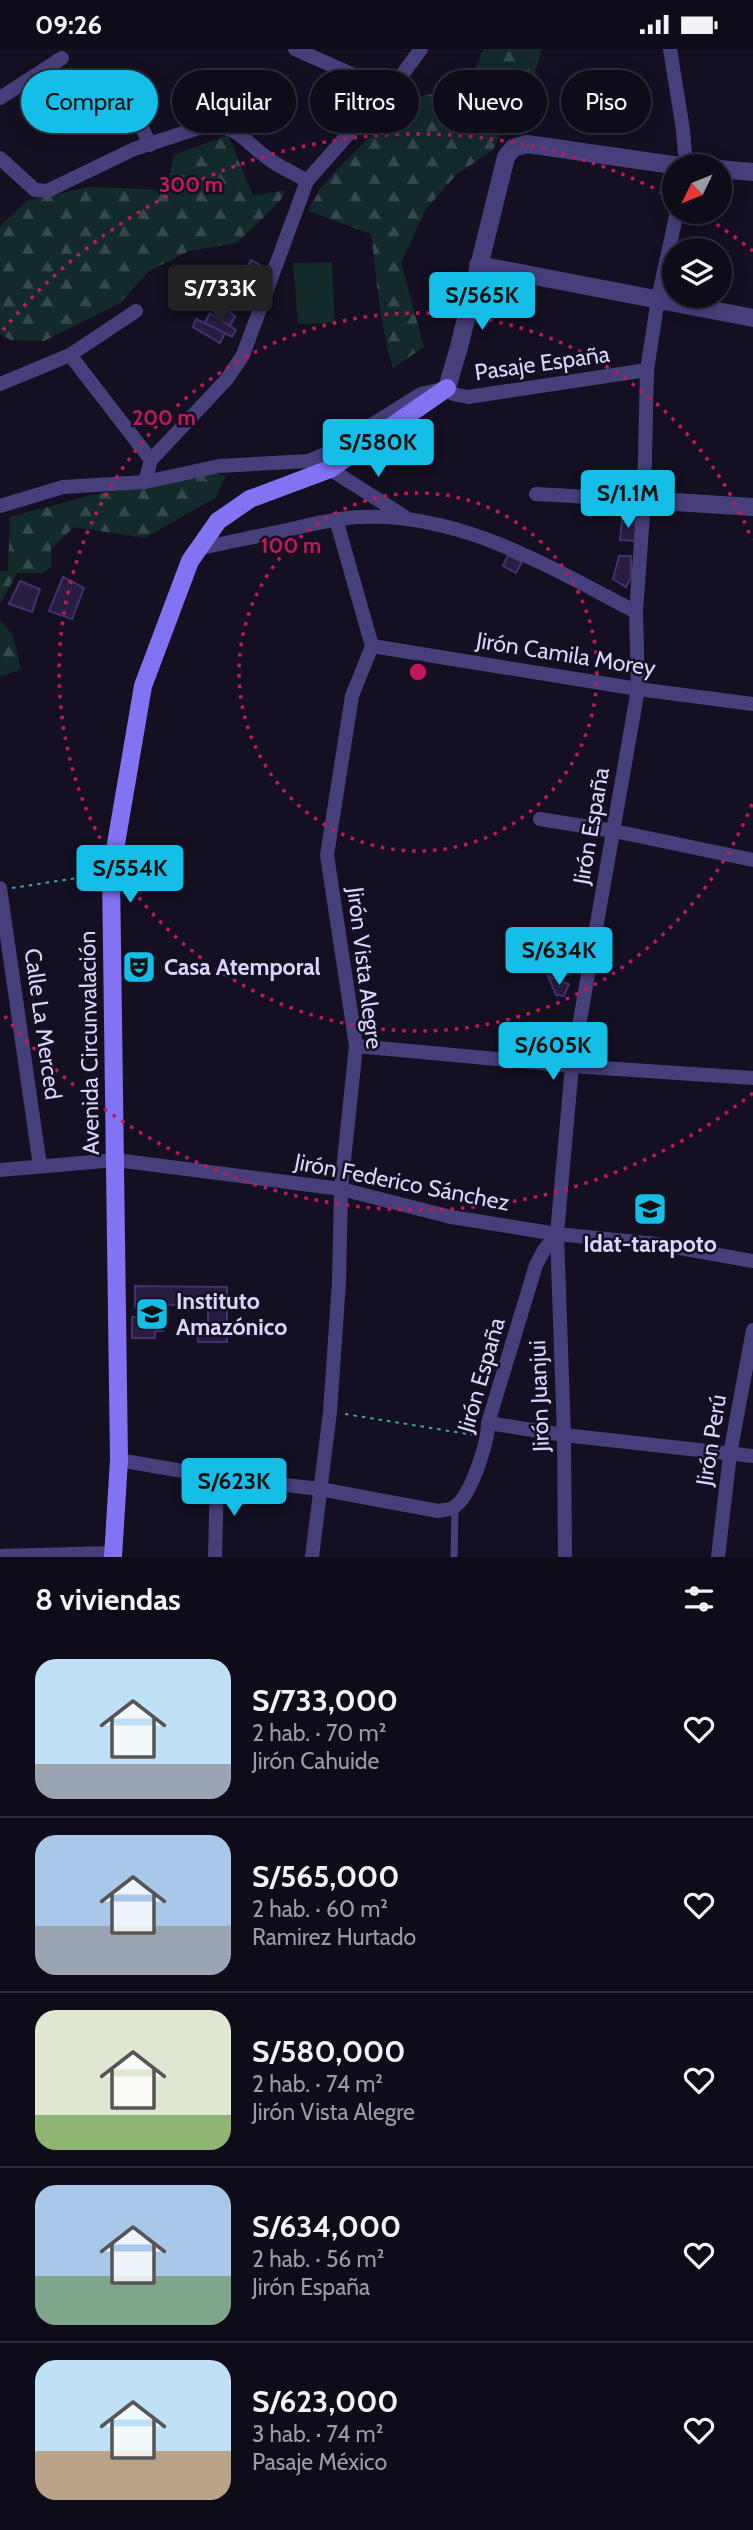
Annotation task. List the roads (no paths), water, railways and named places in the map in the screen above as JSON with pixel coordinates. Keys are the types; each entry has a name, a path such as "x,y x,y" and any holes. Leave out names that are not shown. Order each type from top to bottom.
{"main road":[{"name":"Avenida Circunvalación","path":"113,1555 119,1460 111,873 143,686 190,561 218,521 250,499 330,469 447,388"}],"street":[{"path":"295,49 342,70"},
{"path":"406,70 421,49"},
{"path":"670,49 685,154"},
{"path":"0,98 62,58"},
{"path":"0,158 35,190 47,191 134,149 208,125 220,125 233,129 272,162 307,181"},
{"path":"144,133 150,145"},
{"path":"145,482 151,460 227,379 243,355 307,181 351,133"},
{"path":"0,506 62,487 145,482 219,466 309,461 325,454 421,394 447,388 506,157 513,148 527,144 662,163"},
{"path":"732,170 753,171"},
{"name":"Jirón España","path":"455,1507 467,1492 488,1430 536,1265 557,1234 572,1066 638,689 636,612 644,500 647,370 658,299 674,224"},
{"path":"478,265 753,318"},
{"path":"0,384 70,355 136,311"},
{"path":"70,355 151,460"},
{"name":"Pasaje España","path":"447,388 453,394 468,397 647,370"},
{"path":"330,469 407,518"},
{"path":"536,494 753,507"},
{"path":"197,549 336,519 360,516 407,518 454,527 510,547 636,612"},
{"path":"336,519 372,646"},
{"name":"Jirón Camila Morey","path":"372,646 638,689 753,704"},
{"name":"Jirón Vista Alegre","path":"312,1557 330,1412 341,1189 356,1046 327,855 352,696 372,646"},
{"path":"540,819 614,831 753,860"},
{"name":"Calle La Merced","path":"0,889 40,1166"},
{"path":"356,1046 572,1066 753,1078"},
{"name":"Jirón Federico Sánchez","path":"0,1170 116,1160 341,1189 451,1217 557,1234 657,1244 753,1261"},
{"name":"Jirón Juanjui","path":"557,1234 565,1557"},
{"name":"Jirón Perú","path":"718,1557 730,1454 753,1330"},
{"path":"488,1430 564,1435 753,1456"},
{"path":"119,1460 217,1477 320,1489 438,1511 455,1507"},
{"path":"215,1557 217,1477"},
{"path":"0,1556 113,1555"}],"lane":[{"path":"454,1557 455,1507"}],"place":[{"name":"Casa Atemporal","path":"139,967"},
{"name":"Idat-tarapoto","path":"650,1209"},
{"name":"Instituto Amazónico","path":"152,1314"}]}
